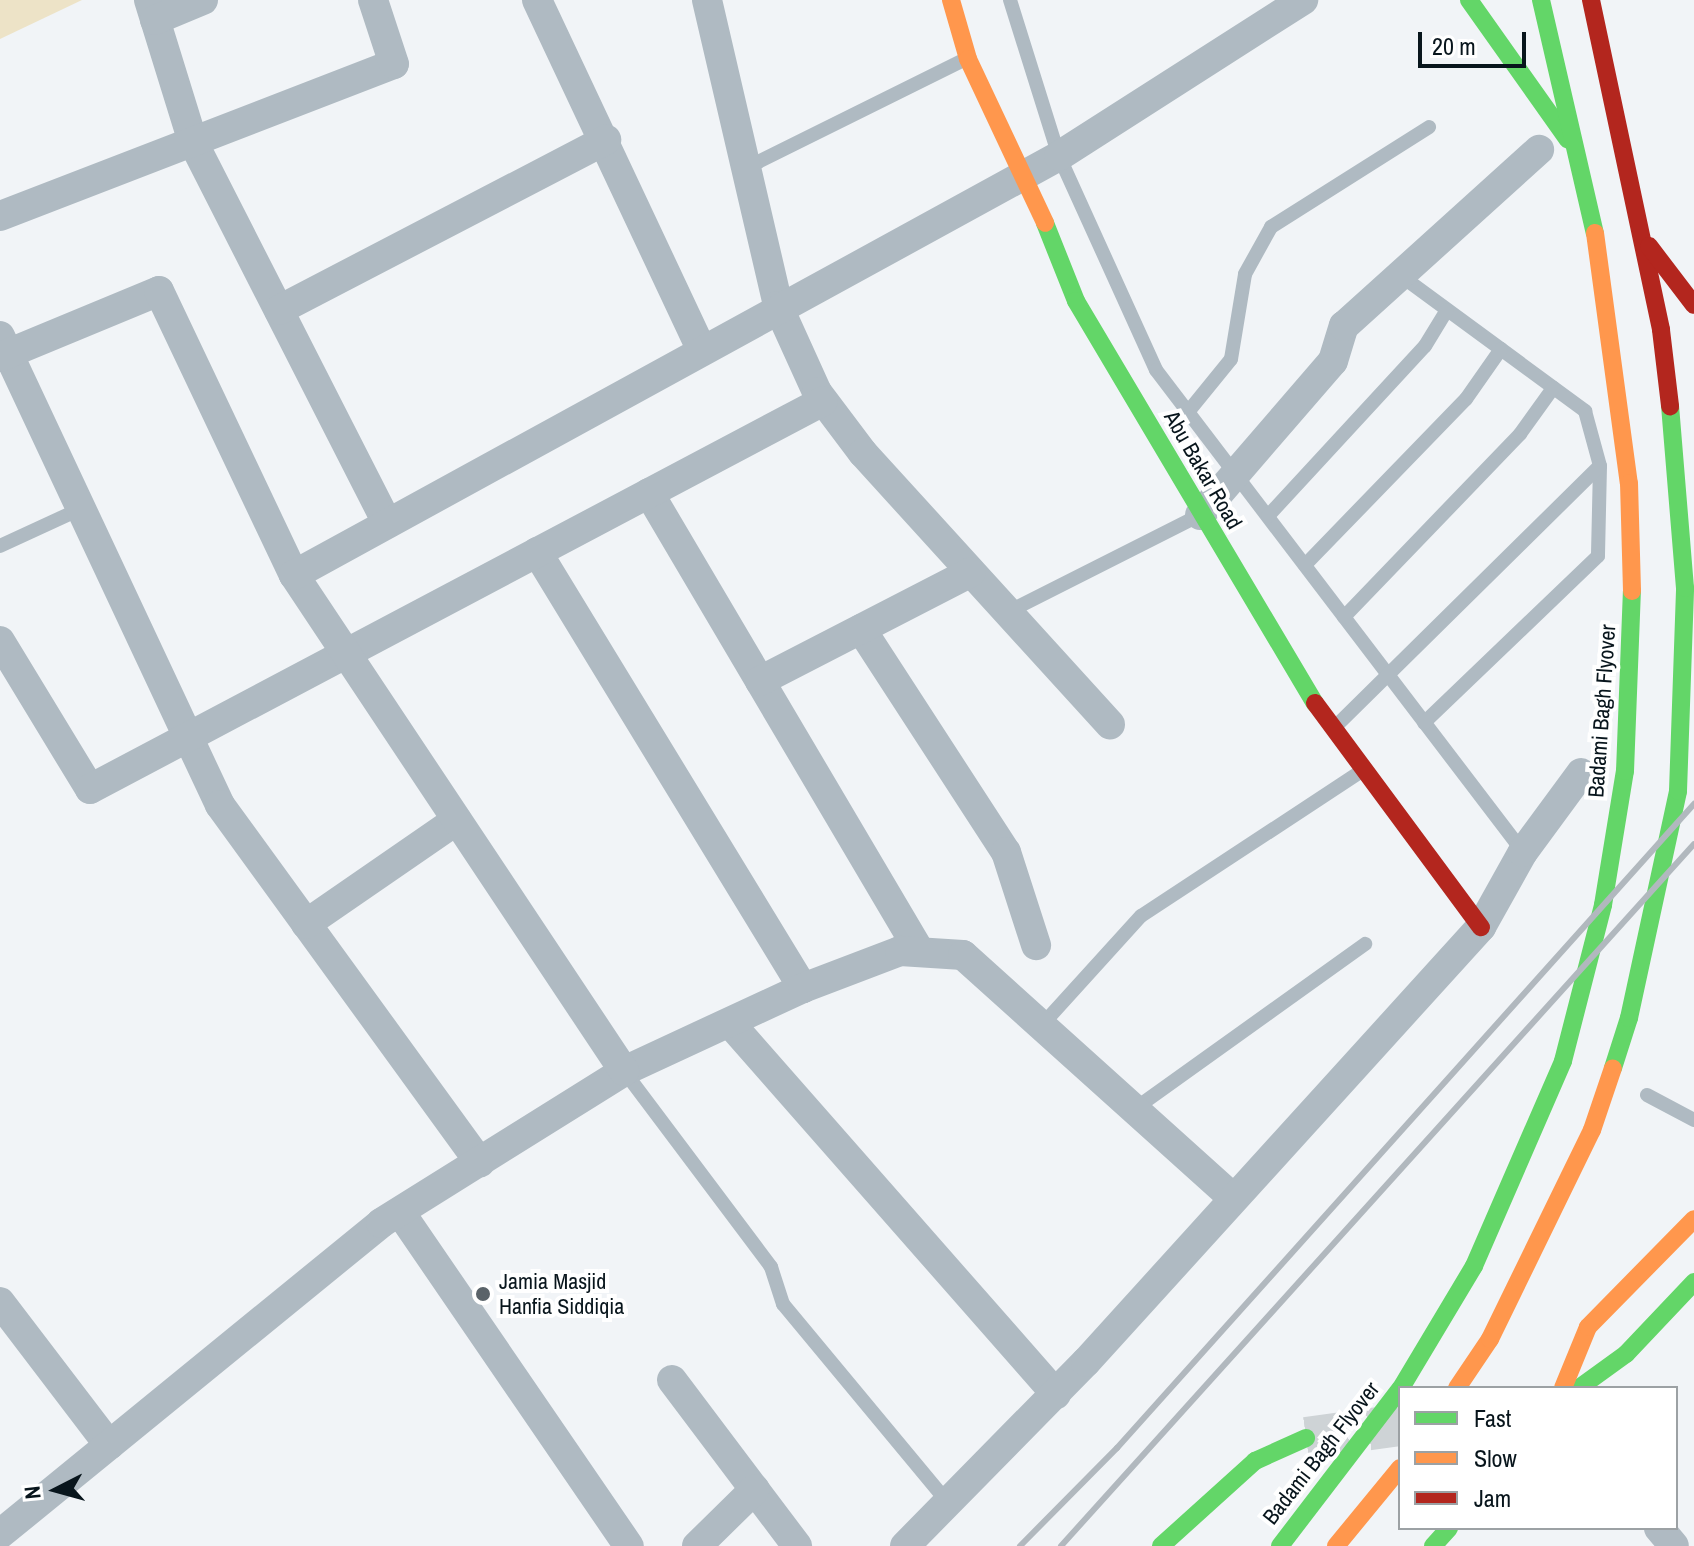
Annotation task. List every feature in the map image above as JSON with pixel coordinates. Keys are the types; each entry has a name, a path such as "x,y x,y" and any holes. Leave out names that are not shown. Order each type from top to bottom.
{"street":[{"path":"203,0 152,10 193,142 387,523"},
{"path":"0,216 394,64 373,0"},
{"path":"537,0 606,140 701,349"},
{"path":"707,0 778,306 823,401 863,453 1110,724"},
{"name":"Abu Bakar Road","path":"951,0 968,59 1025,174 1076,301 1200,515 1331,730 1481,927"},
{"path":"294,575 778,306 1059,156 1303,0"},
{"path":"1469,0 1517,74 1694,305"},
{"name":"Badami Bagh Flyover","path":"1402,1386 1474,1266 1563,1061 1603,905 1625,771 1634,642 1629,483 1593,218 1541,0"},
{"path":"1458,1386 1490,1339 1592,1130 1629,1018 1678,791 1685,588 1677,469 1661,330 1591,0"},
{"path":"279,310 606,140"},
{"path":"1200,515 1333,361 1344,326 1539,150"},
{"path":"480,1163 220,805 2,349 159,291 294,575 624,1071"},
{"path":"0,641 90,789 823,401"},
{"path":"649,493 920,952"},
{"path":"537,552 803,988"},
{"path":"760,681 971,572"},
{"path":"861,629 1006,852 1036,945"},
{"path":"905,1546 1056,1394 1232,1197 1481,927 1523,852 1581,773"},
{"path":"306,924 457,820"},
{"path":"0,1534 400,1212 624,1071 803,988 900,951 963,955 1232,1197"},
{"path":"730,1023 1056,1394"},
{"path":"400,1212 629,1546"},
{"path":"1564,1386 1588,1327 1694,1219"},
{"path":"1582,1386 1626,1354 1694,1282"},
{"path":"0,1302 109,1445"},
{"path":"672,1380 797,1546"},
{"name":"Badami Bagh Flyover","path":"1280,1546 1398,1392"},
{"path":"1161,1546 1255,1461 1306,1438"},
{"path":"1336,1546 1398,1470"},
{"path":"697,1546 755,1489"},
{"path":"1433,1546 1447,1530"},
{"path":"1661,1530 1674,1546"}],"lane":[{"path":"1010,0 1059,156 1156,370 1523,852"},
{"path":"746,168 968,59"},
{"path":"1188,412 1231,359 1245,274 1271,227 1429,127"},
{"path":"1400,275 1585,411 1600,466 1598,556 1424,723"},
{"path":"1268,516 1425,346 1447,310"},
{"path":"1305,565 1466,399 1501,349"},
{"path":"1344,617 1520,434 1553,388"},
{"path":"1331,730 1600,466"},
{"path":"0,546 80,509"},
{"path":"1008,612 1200,515"},
{"path":"1042,1025 1141,916 1361,771"},
{"path":"1136,1108 1365,944"},
{"path":"624,1071 771,1267 783,1304 948,1503"},
{"path":"1647,1095 1694,1120"}],"shaded area":[{"path":"0,0 82,0 0,39"}],"tunnel":[{"path":"1306,1438 1398,1425"}],"railway":[{"path":"1020,1546 1117,1448 1694,804"},
{"path":"1061,1546 1694,844"}],"traffic: fast":[{"path":"1469,0 1568,140"},
{"path":"1541,0 1595,233"},
{"path":"1045,223 1076,301 1315,703"},
{"path":"1613,1068 1629,1018 1678,791 1685,588 1670,406"},
{"path":"1402,1386 1474,1266 1563,1061 1603,905 1625,771 1632,591"},
{"path":"1582,1386 1626,1354 1694,1282"},
{"path":"1280,1546 1398,1392"},
{"path":"1161,1546 1255,1461 1306,1438"},
{"path":"1433,1546 1447,1530"}],"traffic: slow":[{"path":"951,0 968,59 1045,223"},
{"path":"1595,233 1629,483 1632,591"},
{"path":"1458,1386 1490,1339 1592,1130 1613,1068"},
{"path":"1564,1386 1588,1327 1694,1219"},
{"path":"1336,1546 1398,1470"}],"traffic: jam":[{"path":"1591,0 1661,330 1670,406"},
{"path":"1649,246 1694,305"},
{"path":"1315,703 1481,927"}],"place":[{"name":"Jamia Masjid Hanfia Siddiqia","path":"483,1294"}]}
